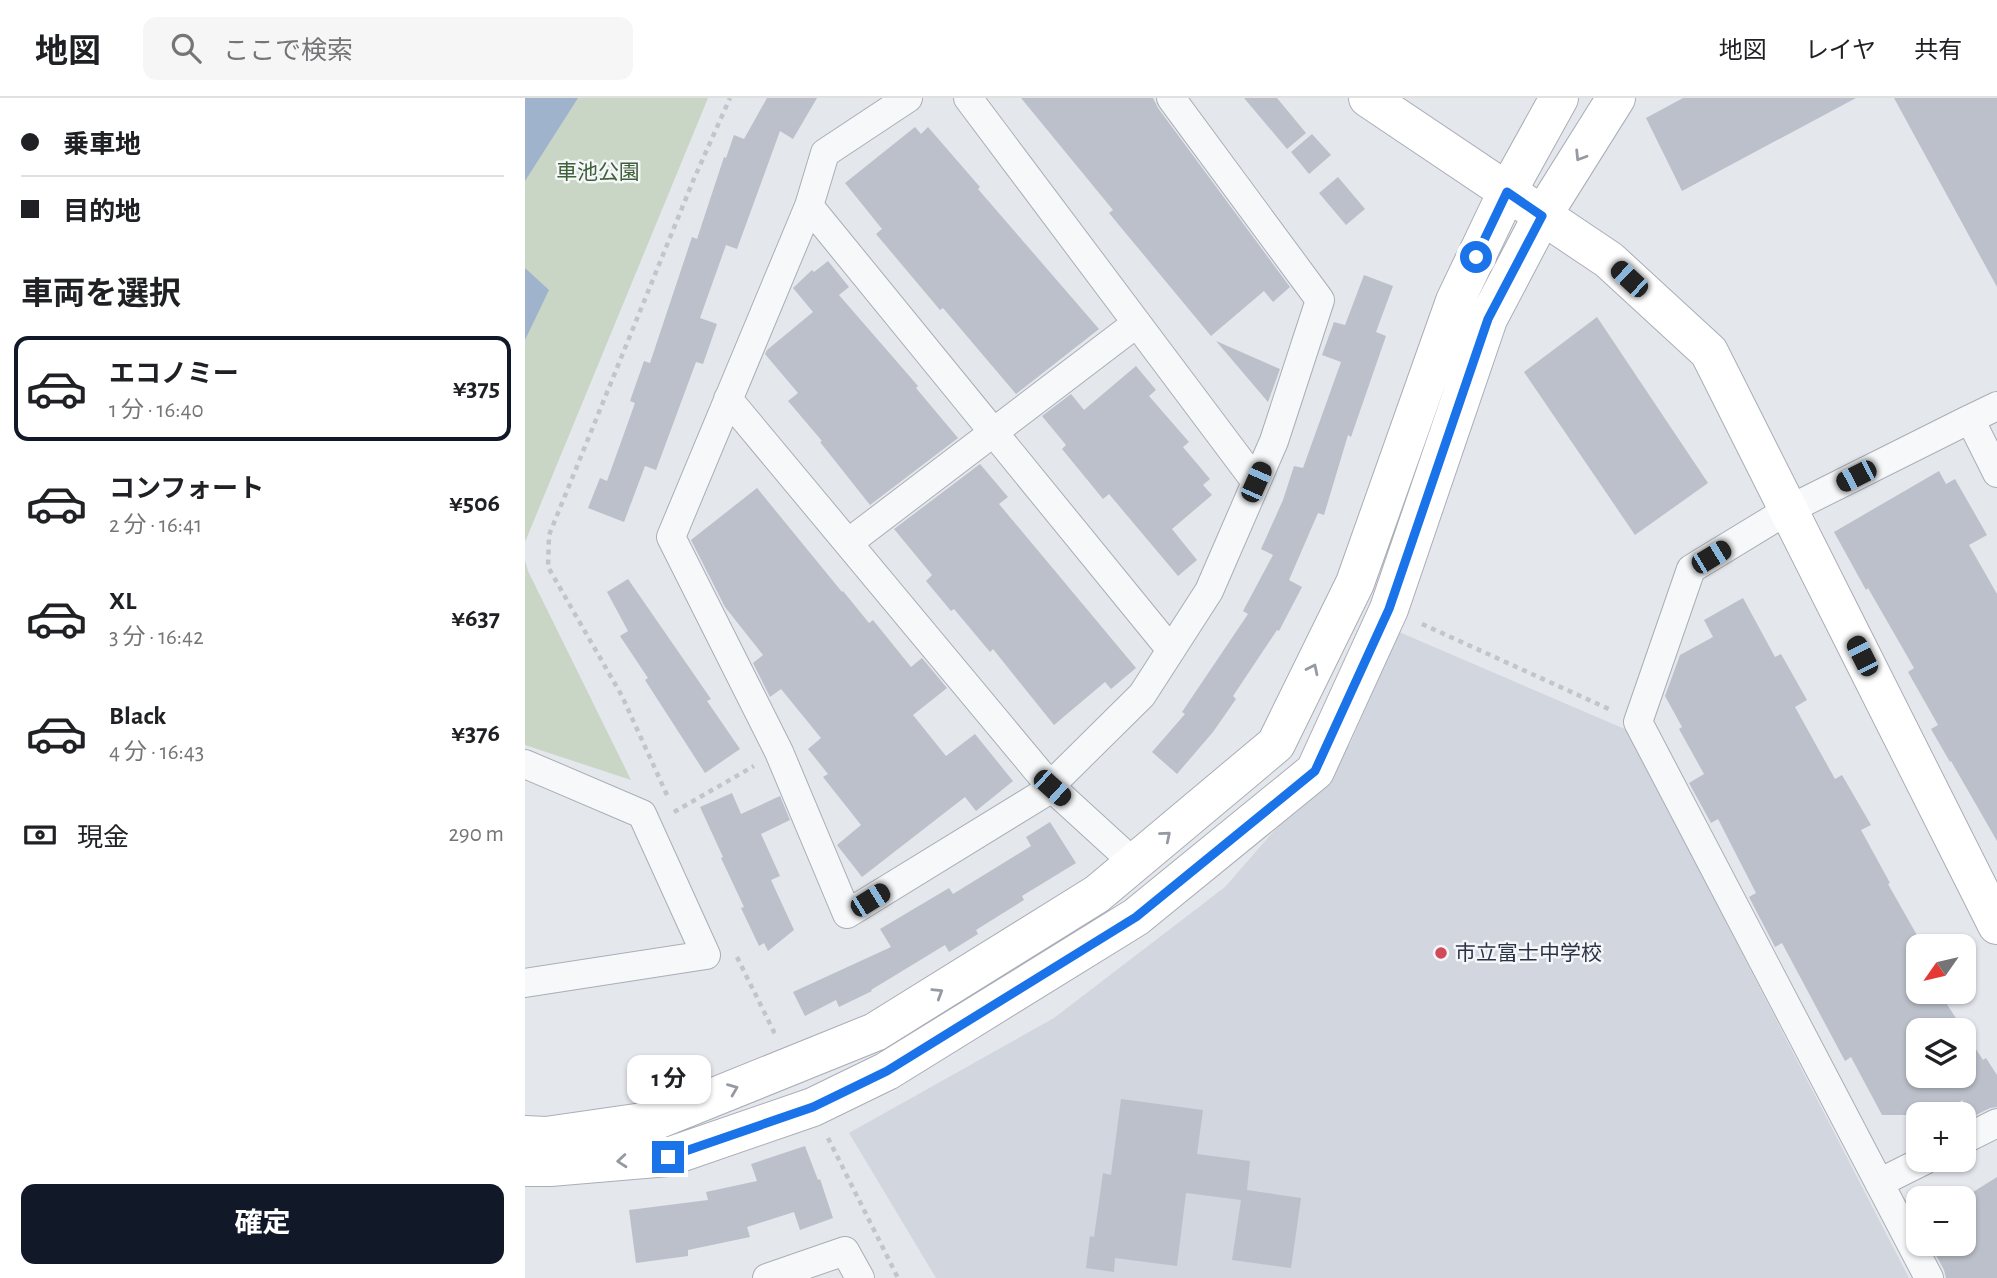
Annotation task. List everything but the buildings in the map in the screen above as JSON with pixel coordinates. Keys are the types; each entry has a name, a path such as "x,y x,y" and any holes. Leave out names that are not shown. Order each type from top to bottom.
{"street":[{"path":"908,98 825,153 809,206 671,537 779,752 847,914 1052,788 1053,783 1142,695 1209,591 1274,442 1320,300 1171,98"},
{"path":"968,98 1256,482"},
{"path":"1368,98 1609,260 1709,352 1997,925"},
{"path":"525,1135 546,1136 657,1120 875,1032 1097,894 1276,744 1355,583 1455,301 1507,192 1559,98"},
{"path":"525,1167 668,1157 813,1107 887,1071 1136,917 1315,771 1389,609 1488,319 1542,216 1616,98"},
{"path":"809,206 1171,650"},
{"path":"848,543 1137,323"},
{"path":"728,399 1052,788 1134,863"},
{"path":"1929,1278 1638,722 1691,569 1788,510 1997,406"},
{"path":"1970,419 1997,472"},
{"path":"525,764 642,814 706,955 525,983"},
{"path":"1976,1134 1997,1123"},
{"path":"1879,1183 1906,1170"},
{"path":"767,1278 845,1251 860,1278"}],"path":[{"path":"669,799 622,696 548,567 549,535 730,98"},
{"path":"1389,609 1638,722"},
{"path":"679,823 674,811 779,752"},
{"path":"736,955 791,1067"},
{"path":"813,1107 898,1278"}],"shaded area":[{"name":"市立富士中学校","path":"1399,632 1627,730 1909,1278 936,1278 849,1133 1054,1018 1225,887 1350,744"}],"green space":[{"name":"車池公園","path":"525,98 708,98 525,542"},
{"path":"525,560 528,571 631,780 525,745"}],"water":[{"path":"525,98 578,98 525,181"},
{"path":"525,268 549,290 525,340"}],"place":[{"name":"市立富士中学校","path":"1441,953"}],"route":[{"path":"668,1157 813,1107 887,1071 1136,917 1315,771 1389,609 1488,319 1542,216 1507,192 1476,257"}]}
